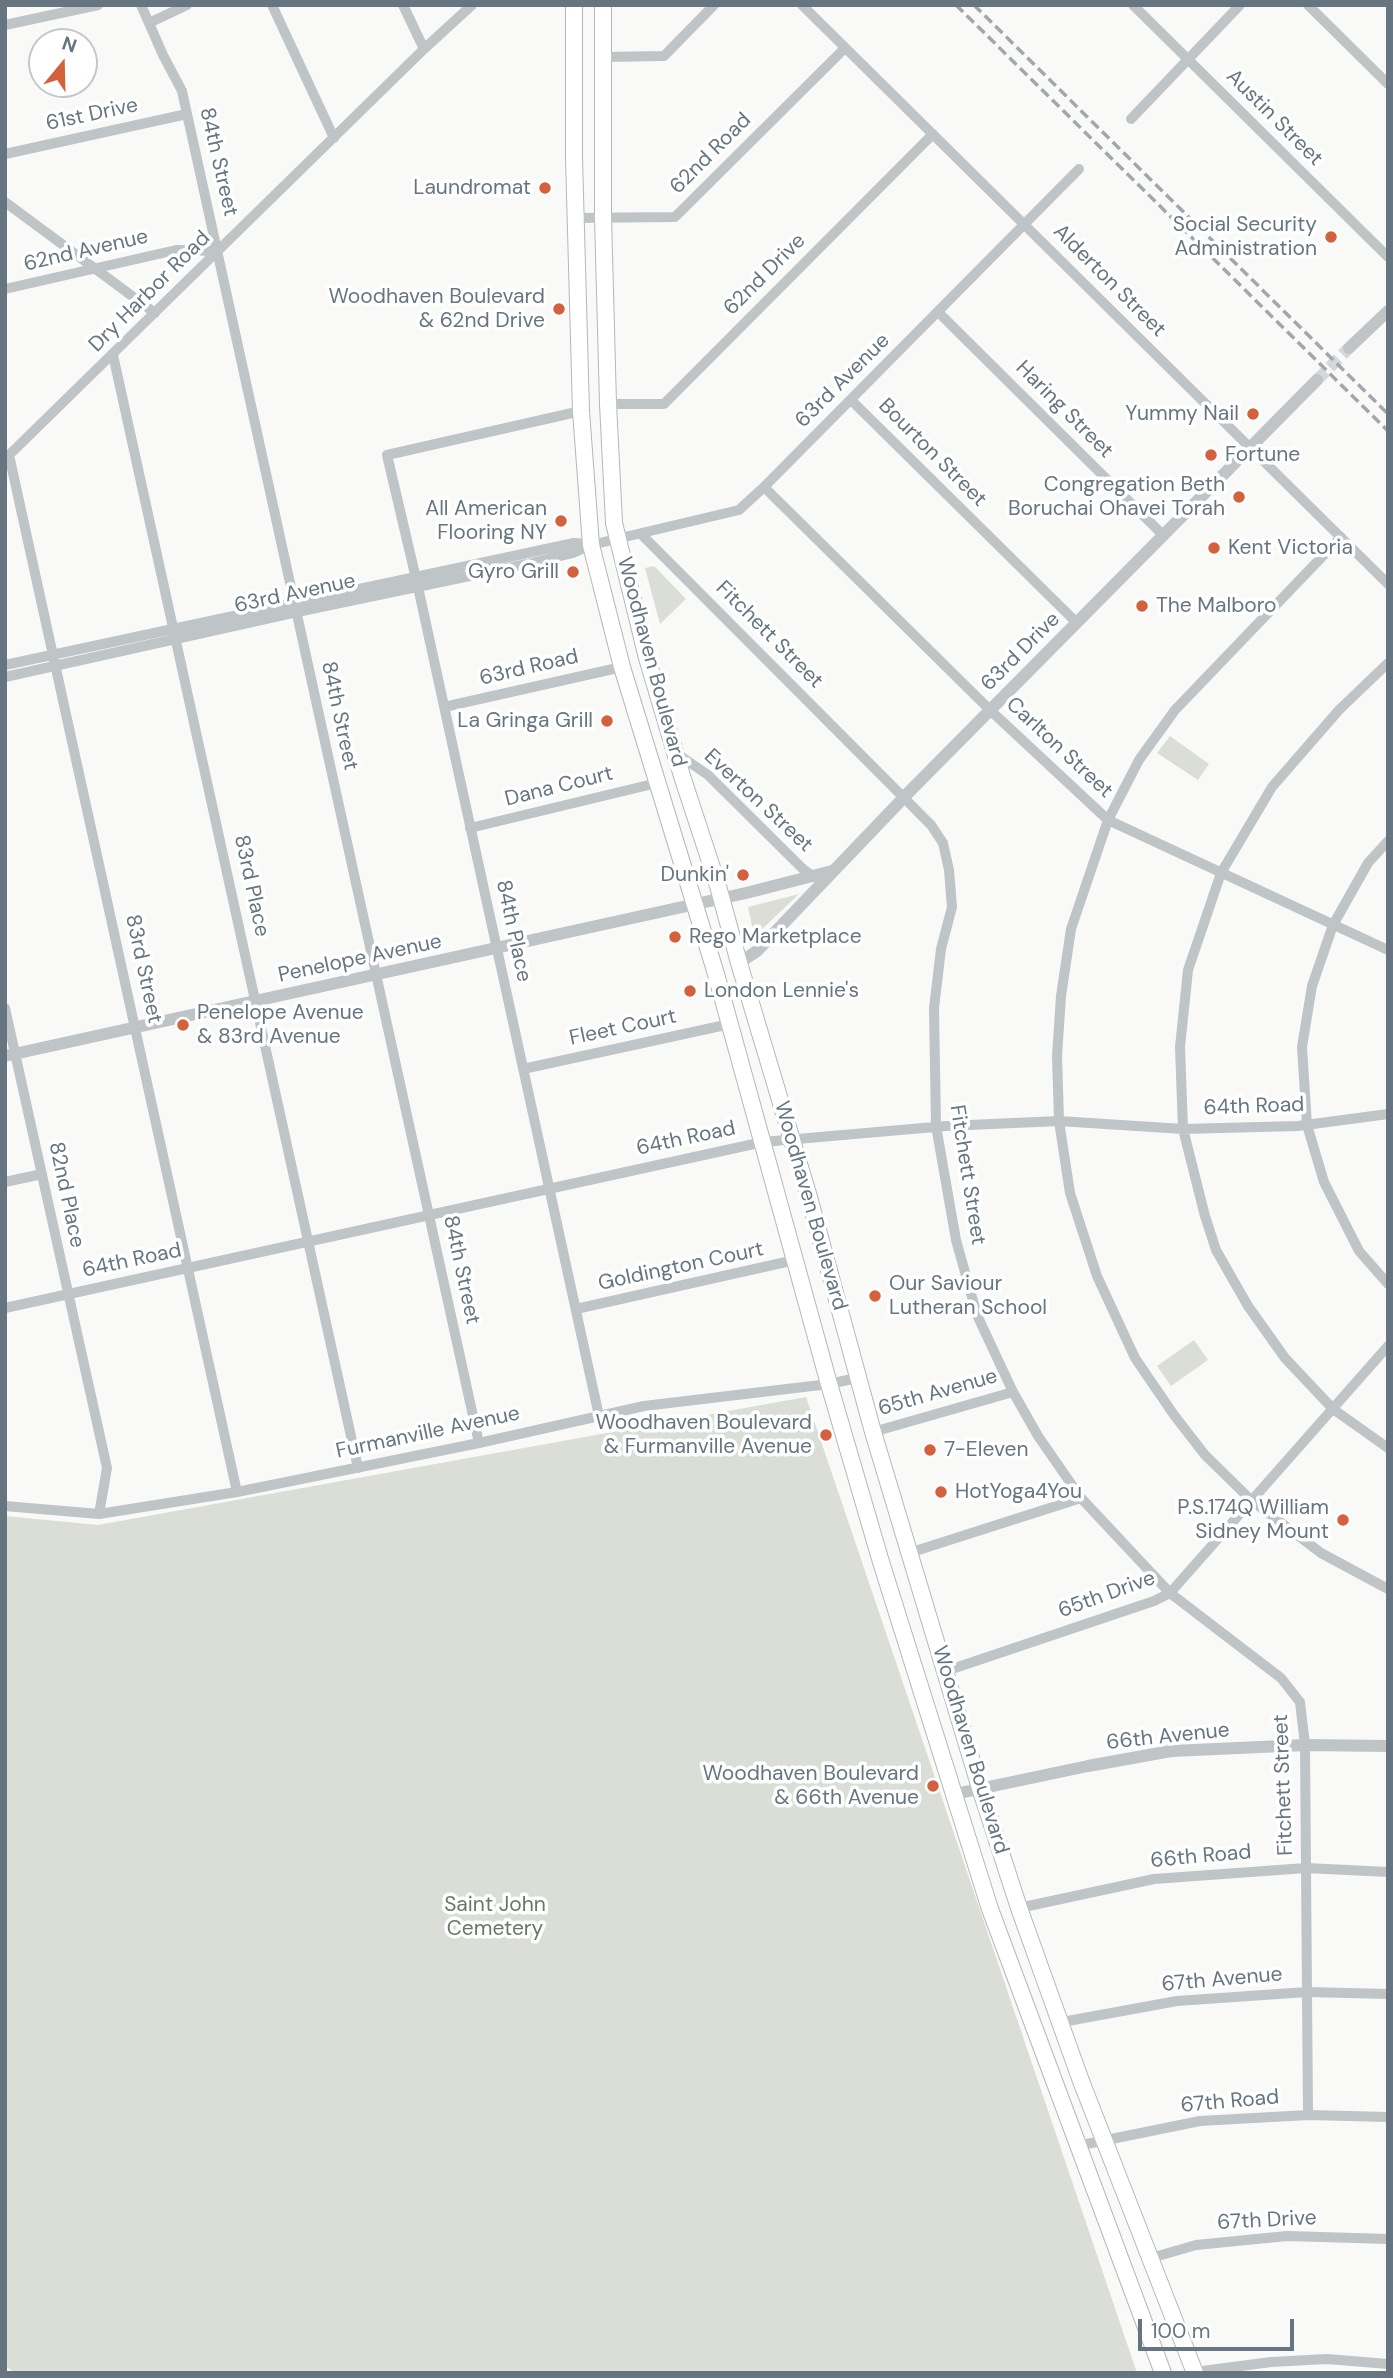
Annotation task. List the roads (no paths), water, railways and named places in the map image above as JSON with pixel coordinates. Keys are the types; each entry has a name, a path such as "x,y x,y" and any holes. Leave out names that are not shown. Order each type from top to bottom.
{"main road":[{"name":"Woodhaven Boulevard","path":"574,5 575,218 581,411 591,545 622,667 730,1024 794,1260 881,1562 990,1909 1044,2047 1077,2146 1163,2373"},
{"name":"Woodhaven Boulevard","path":"603,5 603,217 608,404 614,523 618,539 648,658 793,1139 857,1378 980,1787 1019,1908 1081,2081 1195,2372"}],"street":[{"path":"5,25 98,5"},
{"name":"84th Street","path":"141,5 182,91 479,1443"},
{"path":"149,23 187,5"},
{"path":"272,5 334,138"},
{"path":"403,5 424,49"},
{"name":"Dry Harbor Road","path":"7,457 472,5"},
{"path":"603,57 664,56 715,5"},
{"name":"Alderton Street","path":"802,5 1388,584"},
{"name":"Austin Street","path":"1133,5 1388,257"},
{"path":"1131,119 1240,5"},
{"path":"1308,5 1388,84"},
{"name":"62nd Road","path":"575,218 675,217 845,48"},
{"name":"61st Drive","path":"5,154 187,114"},
{"name":"62nd Drive","path":"608,404 664,404 933,134"},
{"name":"63rd Avenue","path":"5,665 55,660 176,635 417,582 573,543 591,545 739,510 1079,169"},
{"path":"5,202 155,313"},
{"name":"62nd Avenue","path":"5,289 176,250 218,251"},
{"path":"1349,348 1388,311"},
{"name":"Haring Street","path":"938,312 1163,535"},
{"name":"83rd Place","path":"113,355 358,1468"},
{"name":"63rd Drive","path":"722,898 832,871 1317,380"},
{"name":"Bourton Street","path":"851,400 1077,623"},
{"name":"84th Place","path":"581,411 387,455 599,1416"},
{"name":"83rd Street","path":"7,457 55,660 237,1492"},
{"name":"Carlton Street","path":"764,487 990,710 1108,820 1388,950"},
{"name":"Fitchett Street","path":"641,534 931,825 943,843 949,870 952,907 941,948 934,1008 936,1126 956,1240 977,1315 1013,1392 1038,1436 1081,1498 1170,1593 1281,1678 1300,1702 1305,1745 1308,2115"},
{"path":"1341,537 1175,710 1139,760 1108,820 1071,929 1061,996 1058,1044 1059,1121 1070,1193 1097,1276 1135,1358 1174,1415 1205,1455 1251,1500 1321,1553 1388,1589"},
{"name":"63rd Avenue","path":"5,677 55,660"},
{"path":"1388,663 1339,710 1272,787 1221,873 1188,970 1180,1047 1183,1129 1216,1250 1248,1306 1285,1358 1333,1409 1388,1448"},
{"name":"63rd Road","path":"444,707 622,667"},
{"name":"Everton Street","path":"676,752 708,775 814,877"},
{"name":"Dana Court","path":"470,828 657,783"},
{"path":"1388,841 1368,863 1333,925 1312,986 1302,1047 1307,1125 1324,1182 1359,1251 1388,1284"},
{"path":"739,963 757,950 832,871"},
{"name":"Penelope Avenue","path":"10,1055 722,898"},
{"name":"82nd Place","path":"5,1007 10,1055 42,1174 107,1468 99,1514"},
{"name":"Fleet Court","path":"523,1069 730,1024"},
{"name":"64th Road","path":"5,1308 762,1142 936,1126 1059,1121 1183,1129 1307,1125 1388,1114"},
{"path":"5,1182 42,1174"},
{"name":"Goldington Court","path":"576,1309 794,1260"},
{"name":"65th Drive","path":"946,1671 1154,1601 1170,1593 1388,1346"},
{"name":"Furmanville Avenue","path":"5,1506 99,1514 237,1492 644,1406 829,1384 857,1378"},
{"name":"65th Avenue","path":"873,1432 1013,1392"},
{"path":"909,1553 1081,1498"},
{"name":"66th Avenue","path":"955,1794 1171,1751 1305,1745 1388,1746"},
{"name":"66th Road","path":"1019,1908 1154,1880 1306,1868 1388,1872"},
{"name":"67th Avenue","path":"1062,2022 1177,2001 1307,1992 1388,1994"},
{"name":"67th Road","path":"1077,2146 1200,2121 1308,2115 1388,2117"},
{"name":"67th Drive","path":"1151,2258 1196,2245 1287,2236 1388,2239"},
{"path":"1195,2372 1327,2358 1388,2364"}],"tunnel":[{"path":"1317,380 1349,348"}],"railway":[{"path":"956,5 1388,431"},
{"path":"974,5 1388,414"}],"place":[{"name":"Laundromat","path":"545,188"},
{"name":"Social Security Administration","path":"1331,237"},
{"name":"Woodhaven Boulevard & 62nd Drive","path":"559,309"},
{"name":"Yummy Nail","path":"1253,414"},
{"name":"Fortune","path":"1211,455"},
{"name":"Congregation Beth Boruchai Ohavei Torah","path":"1239,497"},
{"name":"All American Flooring NY","path":"561,521"},
{"name":"Kent Victoria","path":"1214,548"},
{"name":"Gyro Grill","path":"573,572"},
{"name":"The Malboro","path":"1142,606"},
{"name":"La Gringa Grill","path":"607,721"},
{"name":"Dunkin'","path":"743,875"},
{"name":"Rego Marketplace","path":"675,937"},
{"name":"London Lennie's","path":"690,991"},
{"name":"Penelope Avenue & 83rd Avenue","path":"183,1025"},
{"name":"Our Saviour Lutheran School","path":"875,1296"},
{"name":"Woodhaven Boulevard & Furmanville Avenue","path":"826,1435"},
{"name":"7-Eleven","path":"930,1450"},
{"name":"HotYoga4You","path":"941,1492"},
{"name":"P.S.174Q William Sidney Mount","path":"1343,1520"},
{"name":"Woodhaven Boulevard & 66th Avenue","path":"933,1786"}],"park label":[{"name":"Saint John Cemetery","path":"495,1917"}]}
